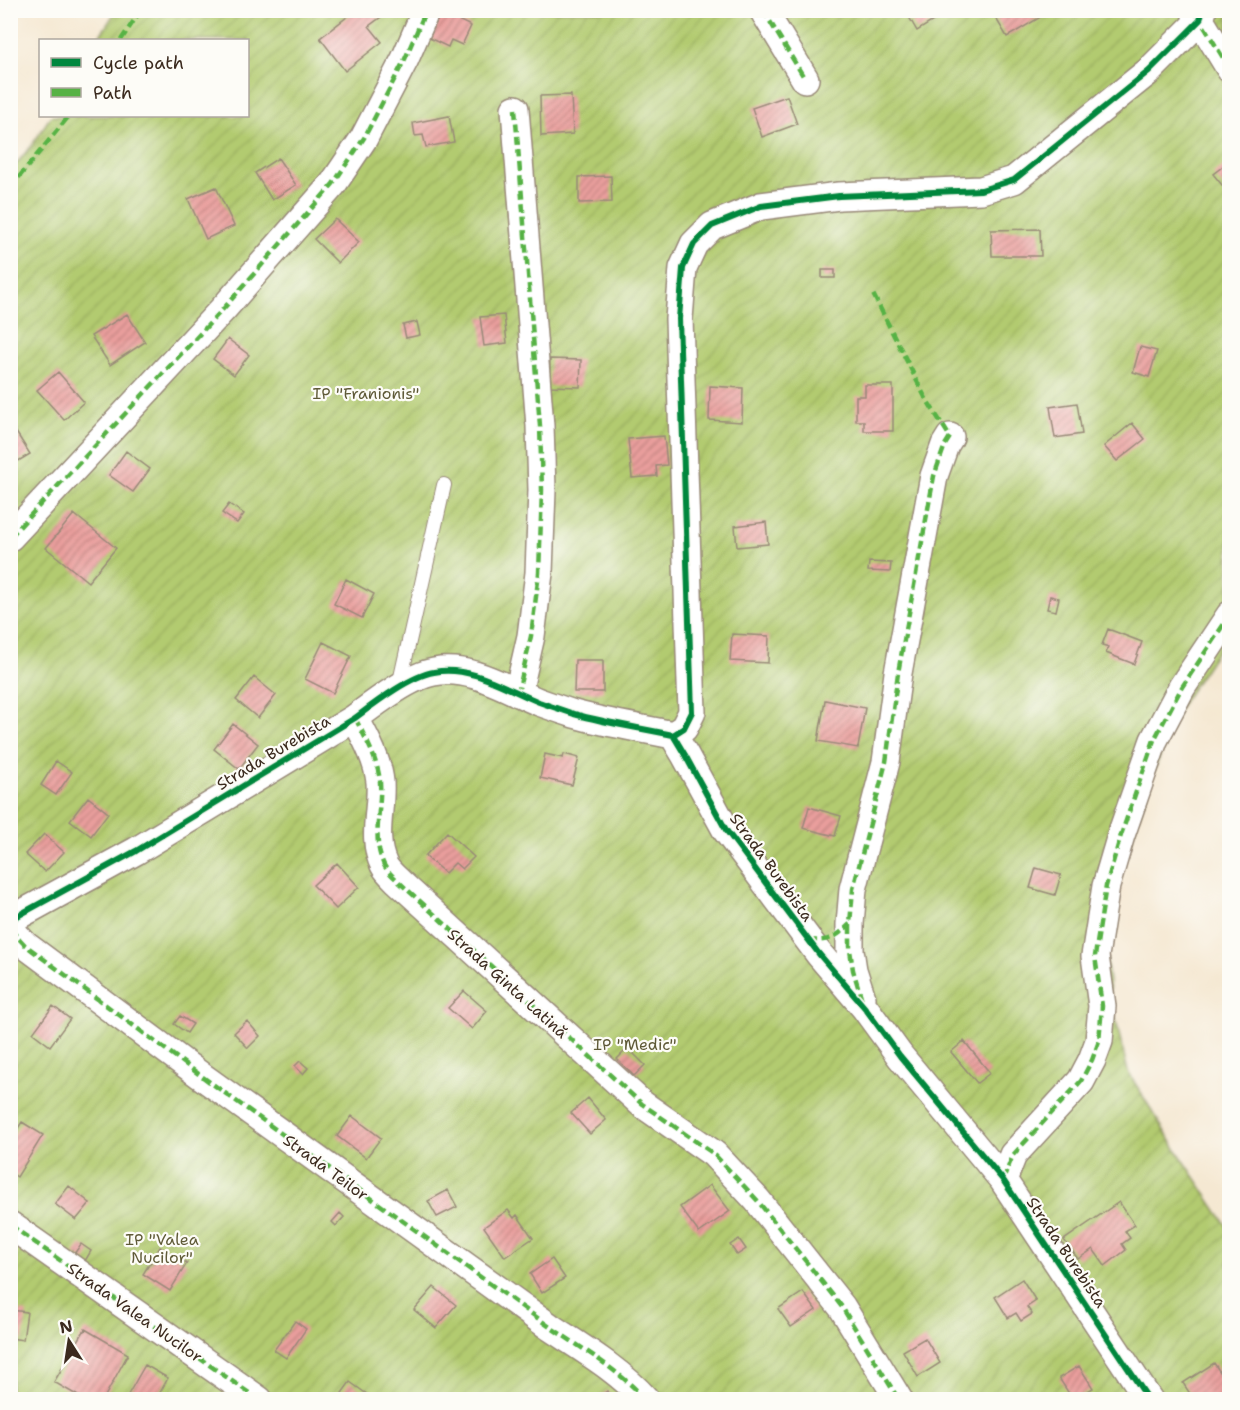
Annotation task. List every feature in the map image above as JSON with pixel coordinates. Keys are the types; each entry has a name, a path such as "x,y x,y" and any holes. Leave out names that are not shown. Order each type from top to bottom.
{"street":[{"path":"10,537 224,308 333,184 364,138 405,59 426,10"},
{"path":"763,10 805,79"},
{"path":"673,735 684,728 692,712 680,319 683,268 694,244 712,226 761,206 839,196 981,190 1014,180 1149,71 1199,14 1230,69"},
{"path":"515,109 540,426 542,490 539,573 531,636 518,693"},
{"path":"865,1008 853,970 850,950 853,890 886,762 898,673 934,476 950,437"},
{"path":"1003,1180 1013,1155 1081,1081 1092,1060 1099,1041 1102,1006 1095,956 1106,886 1121,835 1154,740 1182,687 1230,615"},
{"name":"Strada Burebista","path":"10,920 136,851 355,718 381,698 421,676 434,672 465,672 539,702 576,714 673,735 726,830 808,940 1003,1180 1149,1400"},
{"name":"Strada Ginta Latină","path":"355,718 366,738 380,782 377,844 384,866 642,1104 714,1154 757,1200 842,1307 899,1400"},
{"path":"808,940 823,941 840,933 850,924"},
{"name":"Strada Teilor","path":"10,929 25,945 200,1076 550,1328 601,1361 634,1387 646,1400"},
{"name":"Strada Valea Nucilor","path":"10,1225 259,1400"}],"lane":[{"path":"399,688 444,484"}],"green space":[{"path":"116,11 1229,11 1229,633 1181,705 1152,776 1119,878 1106,951 1110,995 1128,1072 1229,1229 1229,1399 11,1400 11,171 50,117 249,117 249,39 98,39"}],"building":[{"path":"356,10 376,10 381,17 369,26 382,42 345,71 320,38"},
{"path":"905,10 951,10 917,31"},
{"path":"991,10 1041,10 1044,15 1007,37"},
{"path":"441,12 471,26 462,45 451,40 448,47 429,38"},
{"path":"571,95 573,134 541,136 540,96"},
{"path":"787,96 797,124 762,137 752,108"},
{"path":"449,116 454,142 426,147 423,135 415,136 413,123"},
{"path":"278,158 296,185 272,200 255,173"},
{"path":"1230,161 1230,195 1213,174"},
{"path":"611,176 612,202 579,203 579,177"},
{"path":"216,187 234,226 206,239 188,199"},
{"path":"335,219 359,242 338,263 314,239"},
{"path":"1040,229 1041,256 992,256 991,230"},
{"path":"822,270 835,270 835,278 822,278"},
{"path":"127,314 145,342 110,365 91,336"},
{"path":"504,315 507,343 484,346 480,317"},
{"path":"417,322 420,335 406,338 403,325"},
{"path":"228,339 249,355 234,375 213,359"},
{"path":"1140,347 1157,351 1149,377 1133,372"},
{"path":"550,359 581,360 580,387 549,386"},
{"path":"58,372 84,402 64,420 37,390"},
{"path":"865,385 893,385 893,431 864,431 864,421 856,421 856,396 865,396"},
{"path":"710,386 743,388 742,422 709,420"},
{"path":"1077,403 1082,434 1055,438 1050,407"},
{"path":"1132,423 1145,439 1117,461 1104,446"},
{"path":"14,429 30,454 10,466 10,432"},
{"path":"664,436 667,465 656,466 657,476 632,478 628,439"},
{"path":"126,451 150,469 133,492 109,475"},
{"path":"229,504 244,514 237,523 222,513"},
{"path":"74,514 116,548 88,582 46,548"},
{"path":"766,522 768,544 737,547 735,526"},
{"path":"869,562 891,563 890,572 868,571"},
{"path":"346,579 374,594 362,618 334,604"},
{"path":"1050,596 1059,598 1056,611 1047,609"},
{"path":"1108,629 1142,642 1134,664 1106,653 1109,647 1102,645"},
{"path":"732,634 769,636 768,663 730,661"},
{"path":"323,642 351,656 333,693 305,679"},
{"path":"575,660 603,660 603,692 574,692"},
{"path":"254,677 276,695 258,718 236,700"},
{"path":"825,700 865,708 858,748 818,741"},
{"path":"233,724 258,744 239,769 214,749"},
{"path":"545,754 563,758 564,754 579,758 572,785 540,778"},
{"path":"56,761 72,772 56,795 41,785"},
{"path":"88,797 108,813 91,836 70,820"},
{"path":"809,807 841,816 835,836 803,828"},
{"path":"447,832 474,857 462,869 455,863 445,873 425,856"},
{"path":"44,834 64,852 45,872 25,854"},
{"path":"337,863 359,887 336,909 313,885"},
{"path":"1036,868 1061,875 1055,895 1030,888"},
{"path":"464,991 487,1011 472,1029 448,1008"},
{"path":"53,1006 70,1019 50,1046 33,1033"},
{"path":"180,1016 193,1024 187,1033 174,1024"},
{"path":"247,1021 260,1036 248,1048 234,1033"},
{"path":"964,1041 990,1073 977,1083 951,1052"},
{"path":"628,1048 645,1065 634,1076 617,1059"},
{"path":"300,1061 308,1068 303,1074 295,1066"},
{"path":"588,1098 606,1120 590,1134 571,1113"},
{"path":"352,1116 381,1138 366,1158 337,1136"},
{"path":"22,1122 43,1135 17,1177 10,1172 10,1140"},
{"path":"710,1185 730,1211 699,1233 680,1207"},
{"path":"69,1186 90,1203 76,1220 55,1204"},
{"path":"448,1190 457,1207 437,1217 428,1201"},
{"path":"1119,1202 1135,1225 1125,1231 1130,1238 1122,1244 1126,1250 1105,1266 1093,1249 1078,1259 1064,1240"},
{"path":"508,1210 514,1218 517,1215 533,1238 505,1257 484,1227"},
{"path":"340,1213 344,1217 336,1226 332,1222"},
{"path":"739,1239 746,1249 737,1255 730,1245"},
{"path":"81,1244 91,1251 85,1261 74,1254"},
{"path":"160,1247 187,1263 170,1291 143,1274"},
{"path":"552,1259 565,1278 542,1293 530,1274"},
{"path":"1022,1279 1036,1301 1027,1307 1032,1314 1021,1321 1016,1313 1008,1318 995,1297"},
{"path":"434,1287 456,1305 436,1328 414,1310"},
{"path":"803,1292 816,1310 791,1327 778,1309"},
{"path":"10,1310 27,1312 23,1340 10,1338"},
{"path":"295,1321 306,1329 286,1358 274,1350"},
{"path":"85,1329 128,1354 103,1400 85,1400 54,1382"},
{"path":"925,1338 940,1363 918,1377 903,1351"},
{"path":"1214,1363 1230,1387 1230,1393 1220,1400 1194,1400 1183,1383"},
{"path":"145,1365 168,1378 156,1400 125,1400"},
{"path":"1079,1366 1093,1388 1073,1400 1059,1378"},
{"path":"350,1382 368,1395 365,1400 337,1400"},
{"path":"607,1391 615,1400 596,1400"}],"marked path":[{"path":"122,39 141,10"},
{"path":"10,537 224,308 333,184 364,138 405,59 426,10"},
{"path":"763,10 805,79"},
{"path":"1197,15 1230,69"},
{"path":"515,109 540,426 542,490 539,573 531,636 518,693"},
{"path":"10,188 68,117"},
{"path":"862,1000 850,950 853,889 886,762 898,673 934,476 950,437 925,397 873,294"},
{"path":"1003,1180 1013,1155 1081,1081 1092,1060 1099,1041 1102,1006 1095,956 1106,886 1121,835 1154,740 1182,687 1230,615"},
{"path":"355,718 379,774 378,845 387,869 642,1104 714,1154 757,1200 842,1307 899,1400"},
{"path":"808,940 831,938 850,924"},
{"path":"10,929 25,945 200,1075 588,1352 646,1400"},
{"path":"10,1225 259,1400"}],"cycle path":[{"path":"673,735 684,728 692,712 679,319 683,268 694,244 712,226 761,206 839,196 981,190 1014,180 1149,71 1200,20 1203,10"},
{"path":"10,920 136,851 355,718 393,691 414,679 434,672 448,671 475,675 574,714 673,735 726,830 819,954 1003,1180 1149,1400"}],"park label":[{"name":"IP \"Franionis\"","path":"366,393"},
{"name":"IP \"Medic\"","path":"635,1044"},
{"name":"IP \"Valea Nucilor\"","path":"162,1248"}]}
